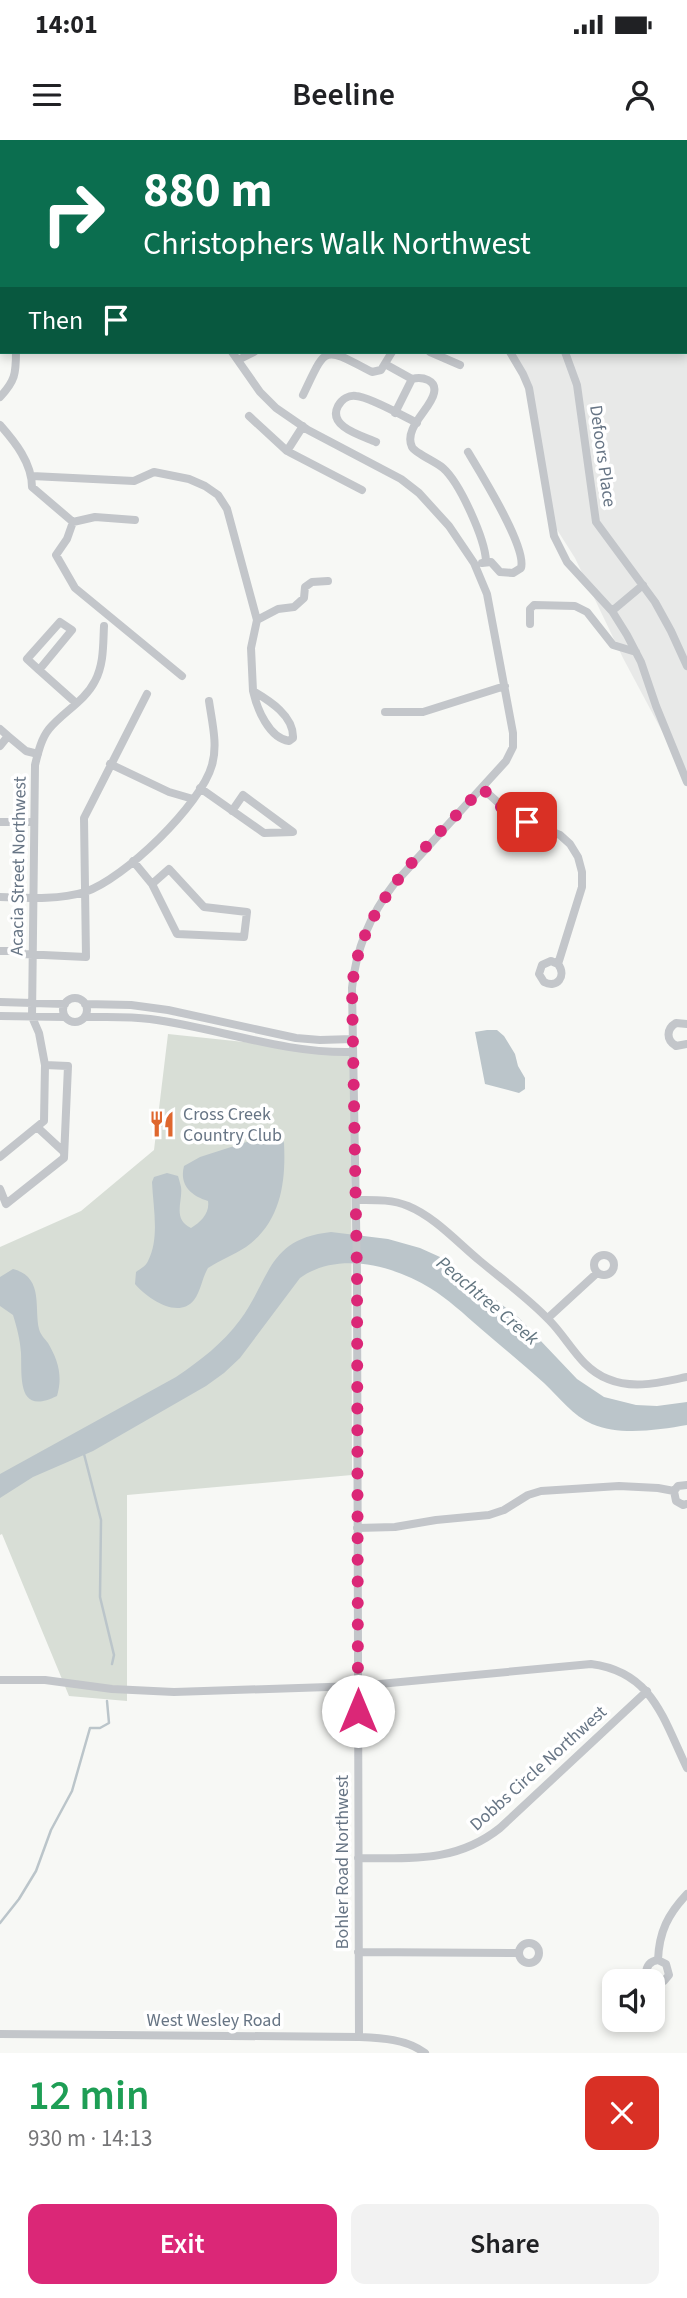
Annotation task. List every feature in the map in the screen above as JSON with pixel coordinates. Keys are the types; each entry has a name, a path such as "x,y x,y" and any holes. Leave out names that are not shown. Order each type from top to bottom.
{"street":[{"path":"0,397 12,385 16,354"},
{"name":"Bohler Road Northwest","path":"234,354 267,400 303,426 401,479 419,493 449,526 475,565 491,610 513,733 513,747 506,761 394,884 373,915 360,943 354,968 359,2037"},
{"path":"238,360 250,354"},
{"path":"303,396 321,359 330,354 337,354 372,372 381,370 390,354"},
{"path":"435,354 460,365"},
{"path":"511,354 529,388 554,536 567,562 612,611 636,652 687,782"},
{"name":"Defoors Place","path":"566,354 577,385 596,522 643,585 671,631 687,666"},
{"path":"386,364 412,379 428,379 435,390 434,396 416,423 410,440 413,450 445,470 453,481 478,527 485,545 486,561"},
{"path":"395,413 412,379"},
{"path":"376,442 340,425 336,418 339,404 346,398 360,396 416,423"},
{"path":"249,416 287,451 362,490"},
{"path":"0,425 17,444 32,476 32,487 73,522"},
{"path":"287,451 303,426"},
{"path":"468,452 500,508 520,550 522,563 518,571 508,573 500,572 491,562 475,565"},
{"path":"32,476 134,481 154,472 189,478 218,495 227,509 257,620 251,648 253,691 258,709 282,740 289,741 293,738 290,723 280,710 253,691"},
{"path":"73,522 95,517 135,520"},
{"path":"73,522 67,539 56,555 75,588 182,677"},
{"path":"257,620 278,609 294,607 304,598 305,587 312,582 328,581"},
{"path":"612,611 643,585"},
{"path":"587,612 601,598"},
{"path":"530,624 530,609 534,605 575,606 587,612 613,645 636,652"},
{"path":"39,670 72,630 60,622 27,659 39,670 76,703"},
{"name":"Acacia Street Northwest","path":"37,1127 44,1121 45,1065 39,1033 32,1017 34,777 38,754 48,730 90,688 99,672 103,657 104,626"},
{"path":"385,712 423,712 505,686"},
{"path":"0,951 22,951 23,954 33,956 86,957 84,818 147,694"},
{"path":"0,897 61,897 85,892 110,879 133,861 177,820 210,770 214,755 209,701"},
{"path":"0,729 26,751 38,754"},
{"path":"0,746 9,736"},
{"path":"110,764 169,792 193,799"},
{"path":"200,788 232,811 264,833 293,832 243,795 232,811"},
{"path":"482,788 513,816 560,835 578,857 582,887 558,964"},
{"path":"0,822 34,822"},
{"path":"133,861 152,884 177,934 244,937 247,912 204,907 169,869 152,884"},
{"path":"65,1017 65,1004 69,999 75,998 85,1004 131,1005 168,1010 296,1038 353,1039"},
{"path":"0,1002 65,1004"},
{"path":"85,1004 85,1017"},
{"path":"0,1016 65,1017 75,1022 85,1017 150,1019 291,1048 353,1052"},
{"path":"687,1024 676,1023 670,1027 668,1035 674,1045 687,1045"},
{"path":"0,1189 6,1204 64,1158 68,1066 45,1065"},
{"path":"0,1157 37,1127 64,1152"},
{"path":"356,1200 393,1201 419,1211 548,1318 586,1365 609,1380 633,1385 687,1377"},
{"path":"548,1318 597,1273"},
{"path":"687,1485 678,1486 674,1492 676,1501 687,1504"},
{"path":"357,1528 395,1527 489,1515 541,1491 619,1486 657,1488 674,1492"},
{"path":"0,1680 45,1680 149,1692 358,1686 591,1664 607,1666 624,1672 647,1691 687,1768"},
{"name":"Dobbs Circle Northwest","path":"358,1858 437,1857 459,1852 481,1842 500,1828 647,1691"},
{"path":"658,1960 665,1923 687,1894"},
{"path":"358,1952 518,1953"},
{"path":"647,1969 652,1961 658,1960 667,1964 669,1975 665,1980"},
{"name":"West Wesley Road","path":"0,2034 382,2038 407,2043 425,2053"}],"shaded area":[{"path":"511,354 687,354 687,778 623,658 575,558 549,517 530,385"},
{"path":"168,1034 351,1053 352,1475 127,1495 127,1701 69,1696 2,1534 0,1535 0,1247 81,1211 154,1150"}],"water":[{"path":"497,1030 504,1036 515,1054 525,1078 525,1089 519,1093 485,1084 475,1032"},
{"path":"272,1134 282,1138 284,1143 284,1172 279,1200 267,1226 246,1247 208,1268 194,1300 187,1306 180,1308 163,1305 147,1295 135,1284 136,1272 147,1263 154,1242 154,1177 167,1173 178,1176 181,1187 180,1215 191,1228 204,1217 208,1201 188,1189 183,1179 184,1166 200,1157"},
{"name":"Peachtree Creek","path":"331,1232 388,1239 440,1257 519,1318 577,1379 604,1397 636,1405 657,1406 687,1402 687,1425 627,1431 603,1428 585,1421 456,1307 430,1288 399,1273 365,1264 348,1263 315,1270 300,1278 240,1358 206,1386 93,1451 33,1477 0,1498 0,1474 176,1377 194,1364 233,1329 282,1252 310,1236"},
{"path":"13,1269 23,1273 34,1286 40,1331 57,1362 60,1382 57,1396 44,1401 28,1398 24,1391 21,1348 16,1324 13,1315 0,1306 0,1277"}],"waterway":[{"path":"84,1454 101,1520 100,1597 114,1655 112,1664"},
{"path":"0,1923 36,1871 51,1830 72,1791 90,1728 100,1728 109,1723 107,1701"}],"place":[{"name":"Cross Creek Country Club","path":"162,1124"}],"route":[{"path":"358,1711 357,1275 352,988 354,968 360,943 383,899 482,788 501,807 527,822"}]}
